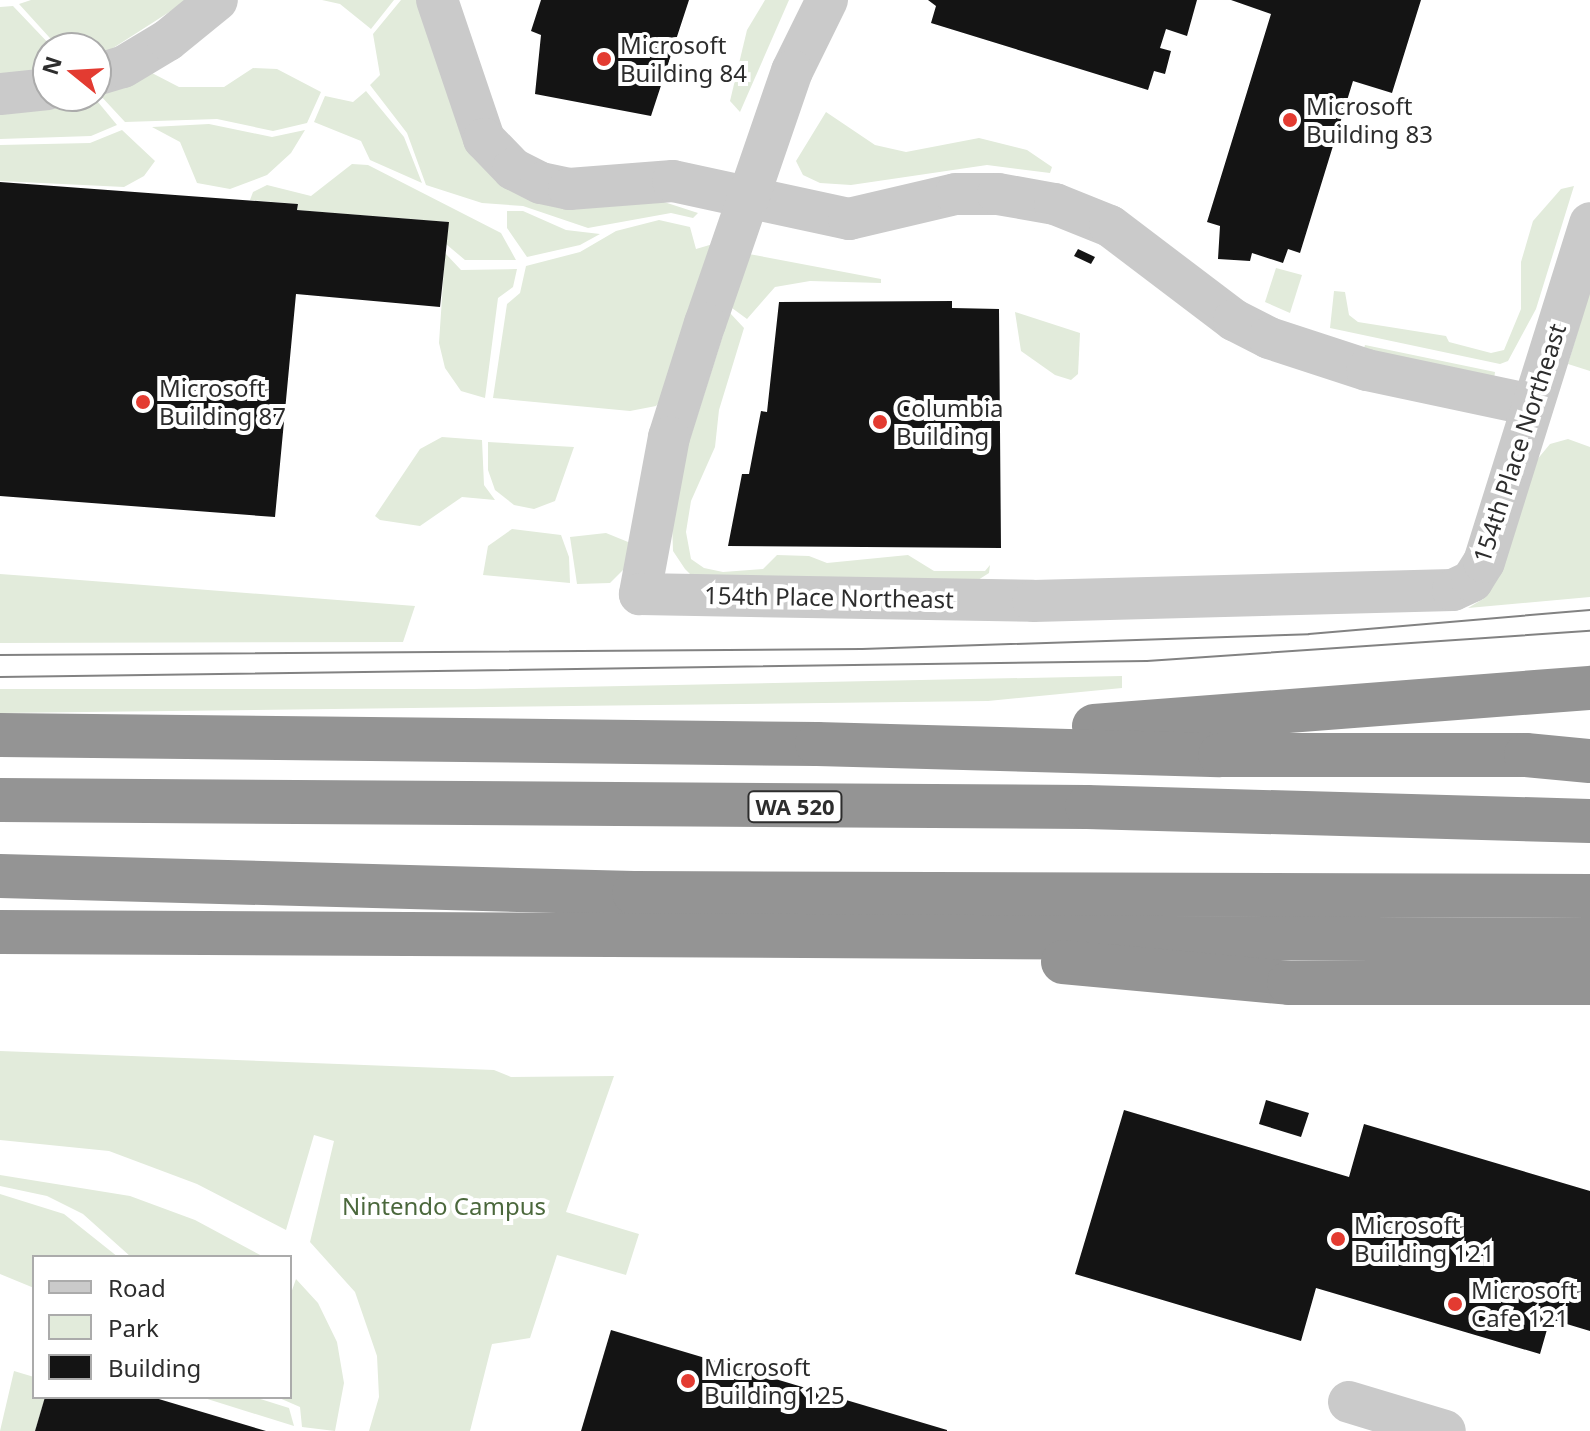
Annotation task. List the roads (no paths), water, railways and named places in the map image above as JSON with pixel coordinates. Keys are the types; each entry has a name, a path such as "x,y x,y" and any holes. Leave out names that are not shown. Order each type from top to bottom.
{"highway":[{"path":"817,744 1590,688"},
{"path":"0,735 817,744 1590,761"},
{"name":"WA 520","path":"0,800 1087,807 1590,821"},
{"path":"0,876 634,893 1590,896"},
{"path":"0,932 1590,940"},
{"path":"766,935 1289,983 1590,983"}],"street":[{"path":"112,70 168,40 217,0"},
{"path":"437,0 484,139 513,169 541,183 569,189 673,181 849,219 956,194 998,194 1055,204 1110,226 1234,320 1269,338 1367,370 1531,405"},
{"path":"745,199 792,71 827,0"},
{"path":"0,94 32,91"},
{"name":"154th Place Northeast","path":"745,199 669,437 640,594 1033,601 1453,590 1472,581 1484,562 1590,223"},
{"path":"1349,1402 1445,1431"}],"tram line":[{"path":"0,655 862,649 1309,634 1590,610"},
{"path":"0,677 1147,661 1590,631"}],"place":[{"name":"Microsoft Building 84","path":"604,59"},
{"name":"Microsoft Building 83","path":"1290,120"},
{"name":"Microsoft Building 87","path":"143,402"},
{"name":"Columbia Building","path":"880,422"},
{"name":"Microsoft Building 121","path":"1338,1239"},
{"name":"Microsoft Cafe 121","path":"1455,1304"},
{"name":"Microsoft Building 125","path":"688,1381"}],"park label":[{"name":"Nintendo Campus","path":"444,1206"}]}
